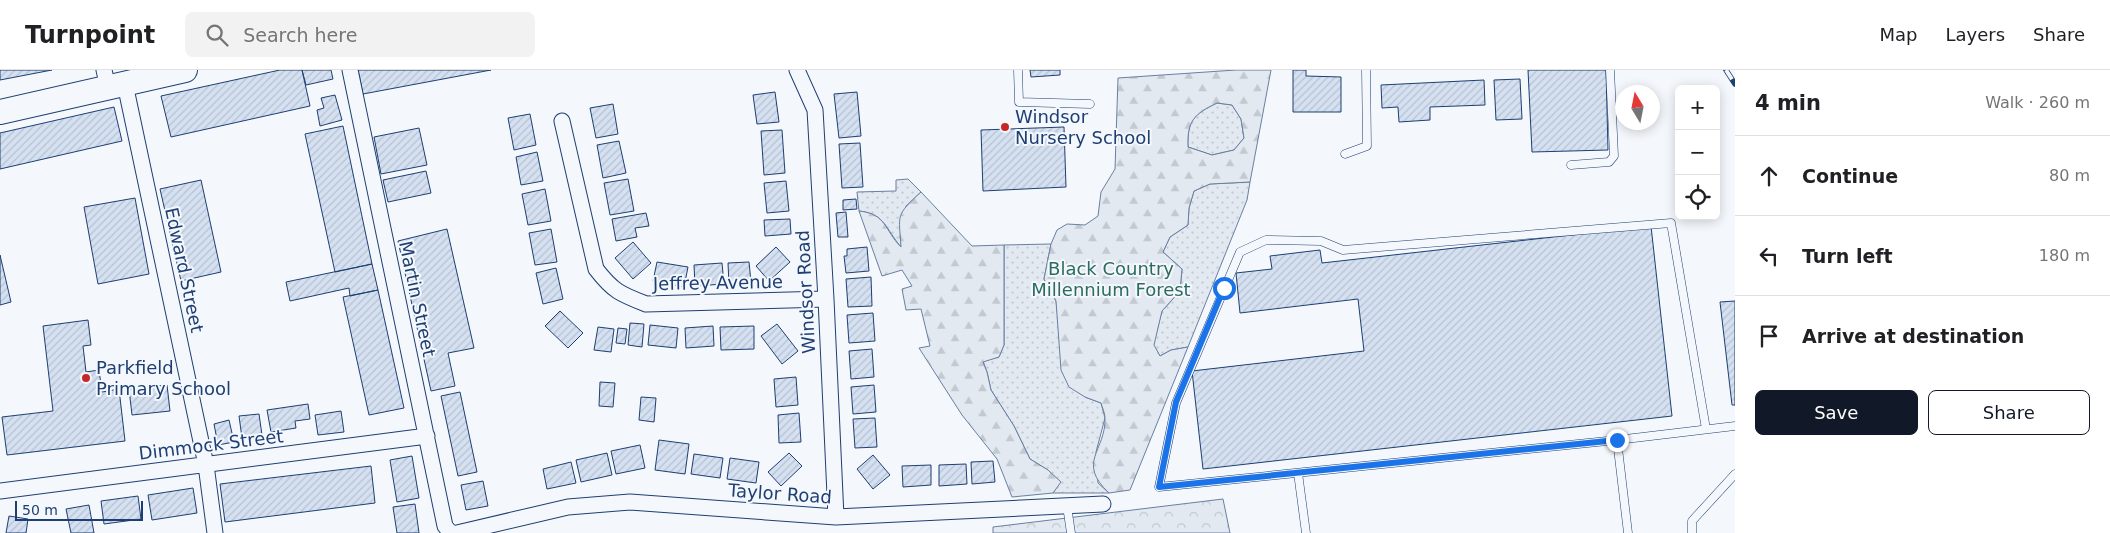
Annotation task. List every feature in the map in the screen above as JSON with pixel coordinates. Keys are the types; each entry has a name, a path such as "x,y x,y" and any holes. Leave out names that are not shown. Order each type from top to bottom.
{"main road":[{"path":"0,112 113,81 186,70"}],"street":[{"name":"Martin Street","path":"350,70 445,526 448,531 453,533"},
{"name":"Windsor Road","path":"797,70 815,110 836,516"},
{"name":"Edward Street","path":"113,81 206,465 216,533"},
{"name":"Jeffrey Avenue","path":"562,121 596,269 611,288 624,296 646,304 826,299"},
{"name":"Dimmock Street","path":"0,491 427,436"},
{"name":"Taylor Road","path":"458,533 568,507 630,502 836,516 1103,504"}],"lane":[{"path":"1018,70 1019,102 1090,104"},
{"path":"1345,154 1367,146 1366,70"},
{"path":"1571,165 1609,162 1614,156 1610,70"},
{"path":"1706,429 1671,223 1343,250 1321,241 1266,240 1240,252 1236,261 1176,402 1159,487 1735,426"},
{"path":"1617,440 1628,533"},
{"path":"1298,473 1306,533"},
{"path":"1692,533 1692,522 1735,474"},
{"path":"1067,506 1071,533"}],"green space":[{"name":"Black Country Millennium Forest","path":"1236,70 1271,70 1250,182 1210,184 1194,191 1189,208 1188,225 1170,237 1163,252 1182,269 1180,291 1162,311 1154,345 1160,356 1171,350 1188,347 1130,490 1109,493 1099,482 1093,464 1104,429 1104,412 1101,403 1085,397 1069,387 1061,370 1056,301 1044,279 1051,244 1057,230 1067,224 1085,225 1098,216 1101,192 1115,169 1118,78","holes":["1217,103 1232,105 1241,119 1244,138 1234,150 1212,155 1188,147 1189,131 1197,115"]},
{"path":"1217,103 1232,105 1241,119 1244,138 1234,150 1212,155 1188,147 1189,130 1194,119 1197,115"},
{"path":"908,179 921,192 906,206 900,237 902,248 880,219 875,215 859,211 857,192 896,191 896,180"},
{"path":"1250,182 1247,200 1188,347 1171,350 1160,356 1153,345 1162,311 1180,291 1182,269 1163,252 1170,237 1188,225 1189,208 1194,191 1210,184"},
{"name":"Black Country Millennium Forest","path":"921,192 972,246 1004,245 1004,345 999,357 983,362 991,390 1014,426 1030,459 1048,470 1061,482 1053,493 1012,497 997,459 962,415 919,348 930,346 921,309 906,310 902,289 912,286 902,270 882,276 859,211 880,219 901,247 901,216 907,206"},
{"path":"1051,244 1044,279 1056,301 1060,334 1085,397 1101,403 1105,418 1096,452 1098,483 1109,493 1053,493 1060,482 1048,470 1030,459 1014,426 991,390 983,361 999,357 1004,345 1004,245"},
{"path":"1223,499 1230,533 993,533 993,527"}],"building":[{"path":"0,70 52,70 0,80"},
{"path":"280,70 302,70 310,106 171,137 161,96"},
{"path":"302,70 331,70 333,79 306,85"},
{"path":"358,70 491,70 363,94"},
{"path":"1030,70 1060,70 1060,75 1031,77"},
{"path":"1293,70 1306,70 1306,76 1341,77 1341,112 1293,112"},
{"path":"1528,70 1606,70 1608,150 1532,152"},
{"path":"1520,79 1522,119 1496,120 1494,80"},
{"path":"1484,80 1485,105 1430,107 1430,120 1399,122 1398,107 1382,108 1381,85"},
{"path":"775,92 779,122 757,124 753,95"},
{"path":"857,92 861,136 839,138 834,94"},
{"path":"335,95 342,120 320,126 317,110 324,108 321,98"},
{"path":"613,104 618,134 596,138 590,108"},
{"path":"114,107 122,141 0,169 0,133"},
{"path":"530,114 536,145 514,150 508,118"},
{"path":"343,126 372,264 335,272 305,134"},
{"path":"1064,127 1066,187 983,191 981,130"},
{"path":"419,128 427,165 381,174 374,137"},
{"path":"782,130 785,173 764,175 761,131"},
{"path":"619,141 626,173 603,178 597,145"},
{"path":"860,143 863,187 842,188 839,144"},
{"path":"537,152 543,181 521,185 516,157"},
{"path":"426,171 431,193 388,202 383,180"},
{"path":"628,179 634,211 610,215 604,183"},
{"path":"201,180 221,272 181,281 160,189"},
{"path":"786,181 789,211 767,213 764,183"},
{"path":"545,189 551,221 528,225 522,194"},
{"path":"135,198 149,274 98,284 84,207"},
{"path":"856,199 857,209 843,210 843,200"},
{"path":"846,212 848,237 838,237 836,213"},
{"path":"646,213 649,226 635,228 637,237 616,241 612,219"},
{"path":"790,219 791,234 765,236 764,220"},
{"path":"1651,226 1672,416 1203,469 1192,371 1364,351 1358,299 1240,313 1236,273 1272,269 1270,256 1320,250 1322,263"},
{"path":"447,229 474,348 448,353 455,386 431,391 398,241"},
{"path":"551,229 557,262 535,265 529,233"},
{"path":"633,242 651,263 633,279 615,258"},
{"path":"776,247 790,262 769,281 756,266"},
{"path":"867,247 869,271 846,273 844,256 847,256 847,249"},
{"path":"0,255 11,302 0,305"},
{"path":"657,262 688,267 684,287 653,281"},
{"path":"749,262 751,282 729,284 728,263"},
{"path":"722,263 724,284 695,286 694,265"},
{"path":"372,264 378,290 350,296 349,288 290,301 286,282"},
{"path":"556,268 563,299 543,304 536,273"},
{"path":"871,277 872,306 848,307 846,279"},
{"path":"378,290 404,408 369,415 343,297"},
{"path":"1735,301 1735,405 1732,405 1720,302"},
{"path":"560,311 583,333 568,348 545,326"},
{"path":"873,313 875,341 849,343 847,315"},
{"path":"88,320 91,345 83,346 86,372 99,370 102,392 119,389 125,441 7,455 2,417 53,411 43,326"},
{"path":"630,323 644,324 642,347 628,345"},
{"path":"777,324 798,351 782,364 761,336"},
{"path":"650,325 678,328 676,348 648,345"},
{"path":"713,326 714,346 686,348 685,328"},
{"path":"754,326 754,349 721,350 720,327"},
{"path":"598,327 614,329 611,352 594,350"},
{"path":"618,328 627,329 625,344 616,343"},
{"path":"872,349 874,377 851,379 849,351"},
{"path":"796,377 798,405 776,407 774,379"},
{"path":"600,382 615,383 613,407 599,406"},
{"path":"167,385 170,411 132,415 129,389"},
{"path":"874,385 876,412 853,414 851,387"},
{"path":"460,392 477,472 458,476 441,396"},
{"path":"641,397 656,398 654,422 639,420"},
{"path":"308,404 310,419 295,421 296,428 271,432 267,410"},
{"path":"341,411 344,432 318,435 315,415"},
{"path":"799,413 801,442 779,443 778,415"},
{"path":"259,414 262,435 242,438 239,416"},
{"path":"875,418 877,447 855,448 853,419"},
{"path":"229,420 234,442 218,445 214,424"},
{"path":"659,440 689,444 685,474 655,470"},
{"path":"640,445 645,468 616,474 611,451"},
{"path":"607,453 612,475 581,482 576,460"},
{"path":"789,453 802,466 781,486 768,472"},
{"path":"694,454 723,458 720,478 691,474"},
{"path":"873,455 890,475 873,489 857,469"},
{"path":"412,456 419,498 397,502 390,460"},
{"path":"730,458 759,462 756,483 727,479"},
{"path":"993,461 995,482 972,484 971,462"},
{"path":"571,462 576,483 547,489 543,469"},
{"path":"966,464 967,484 939,486 939,465"},
{"path":"931,465 931,485 903,487 902,466"},
{"path":"371,466 375,503 225,522 220,484"},
{"path":"483,481 488,506 466,510 461,485"},
{"path":"193,488 197,513 152,520 148,495"},
{"path":"138,496 141,519 104,524 101,501"},
{"path":"415,504 419,533 397,533 393,507"},
{"path":"89,505 94,533 71,533 66,509"},
{"path":"9,516 28,519 26,533 6,533"}],"railway":[{"path":"1726,70 1735,84"}],"place":[{"name":"Windsor Nursery School","path":"1005,127"},
{"name":"Parkfield Primary School","path":"86,378"}],"route":[{"path":"1224,288 1176,402 1159,487 1617,440"}]}
